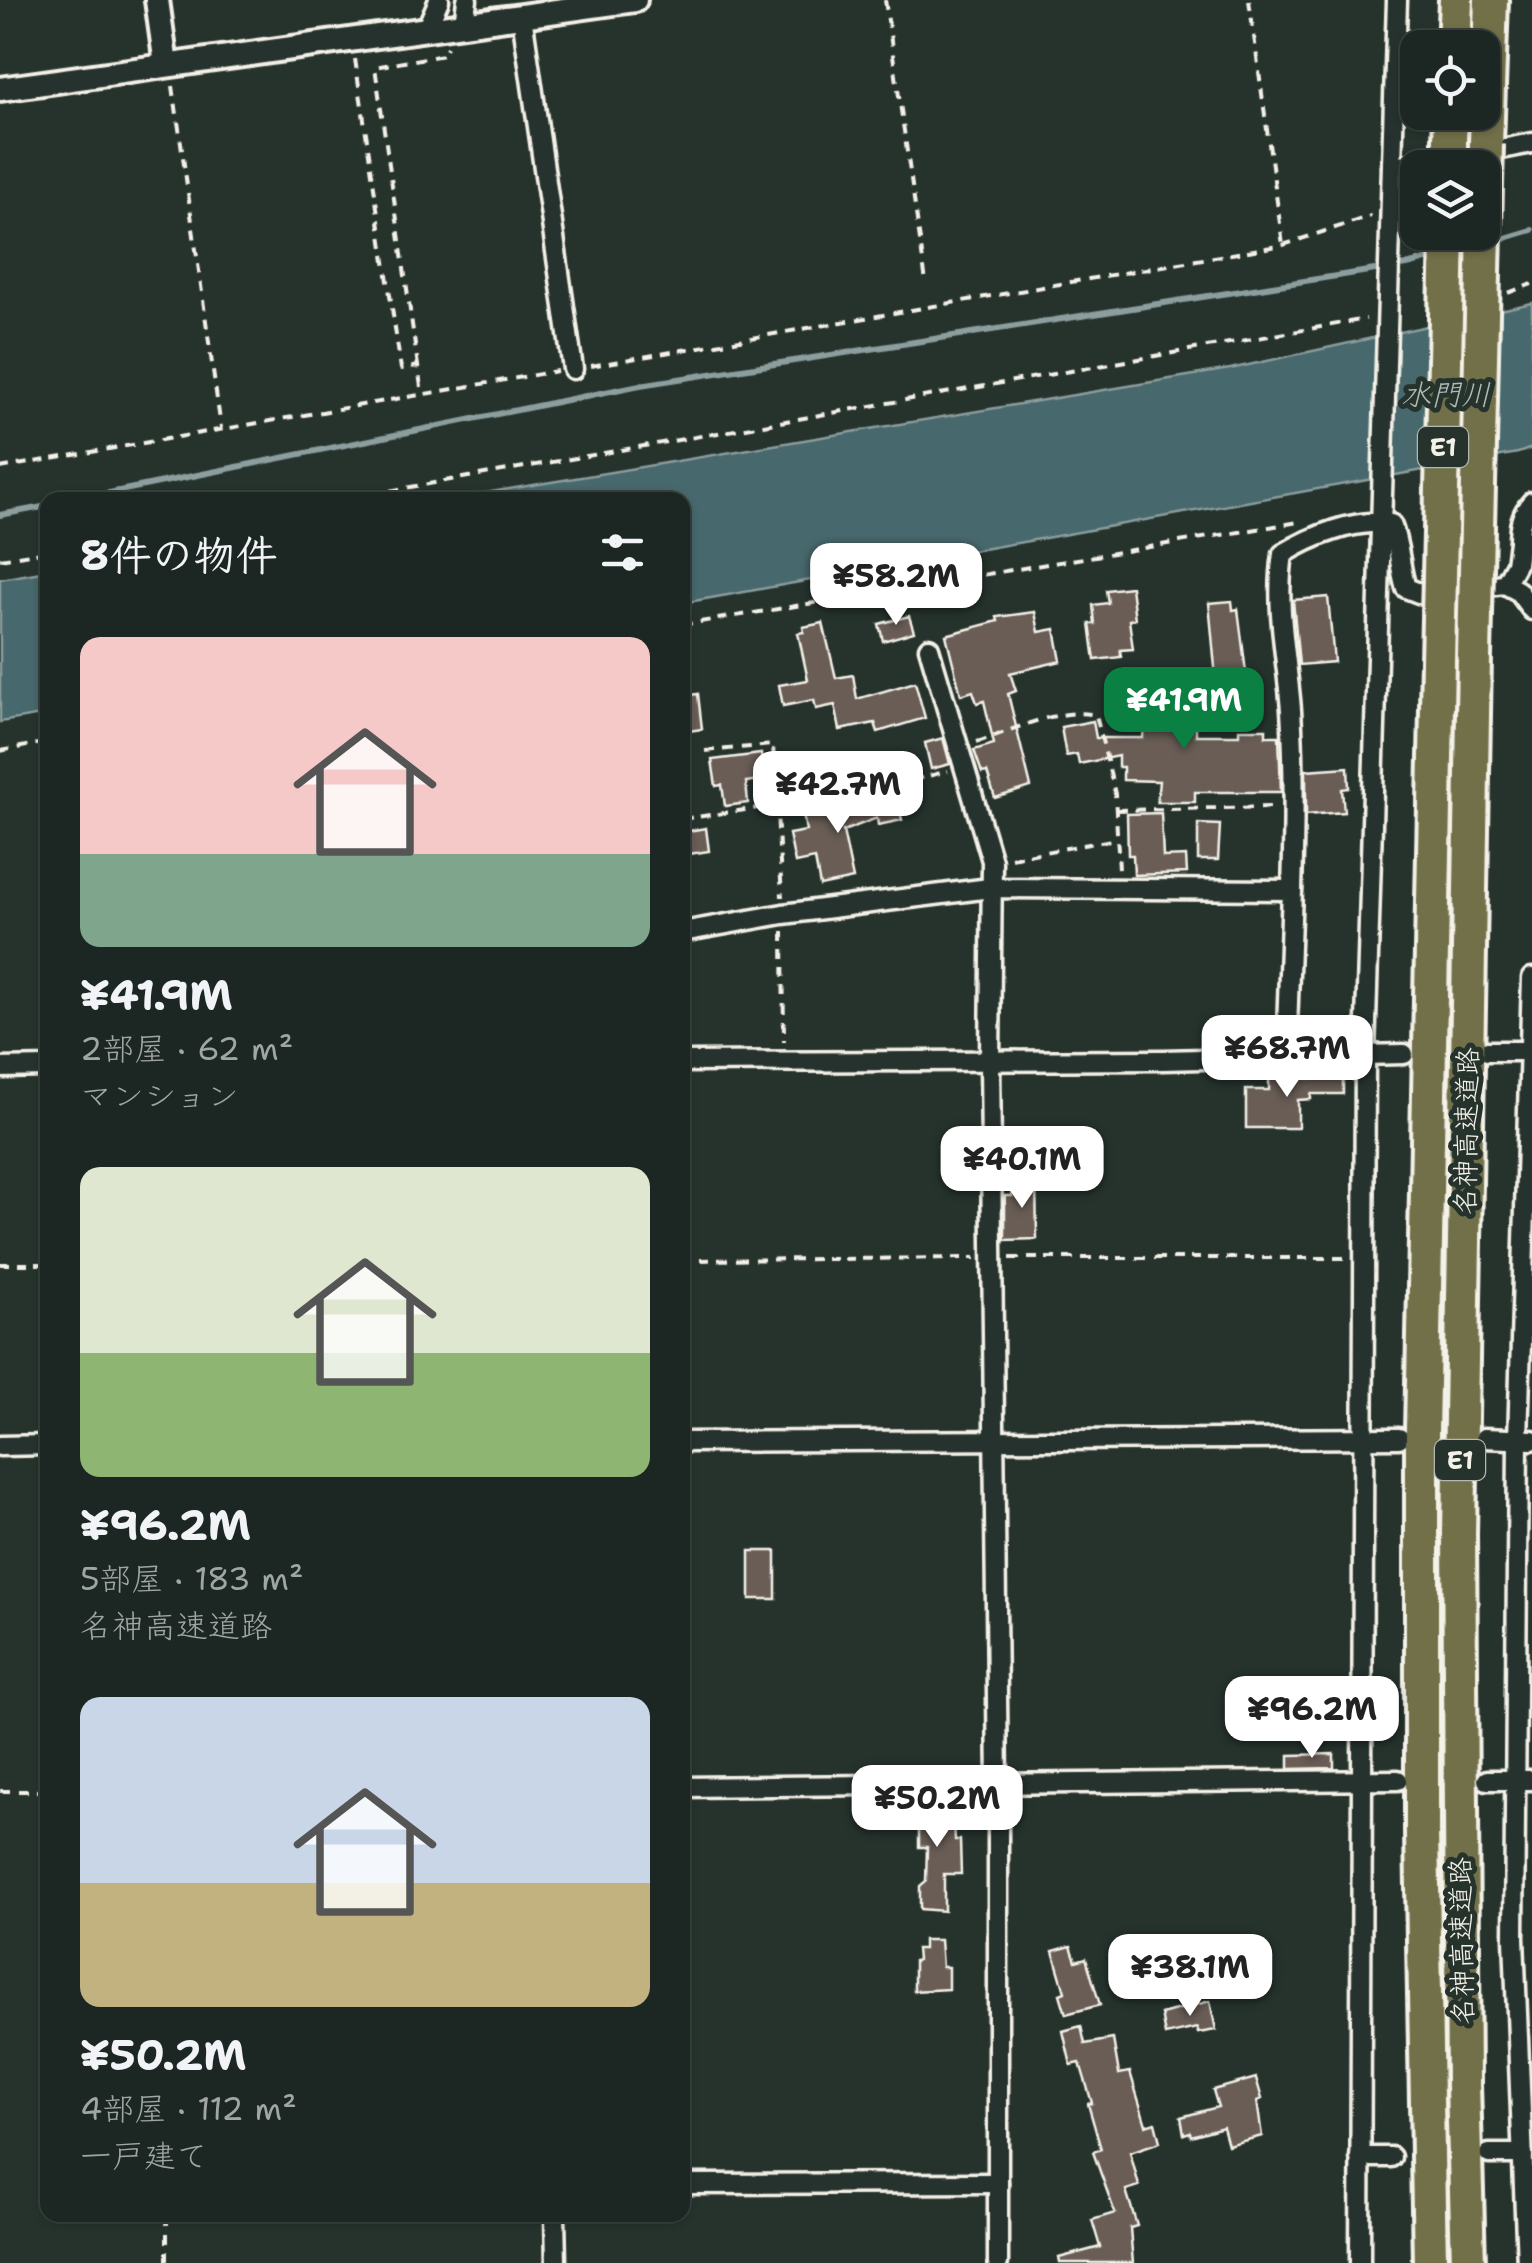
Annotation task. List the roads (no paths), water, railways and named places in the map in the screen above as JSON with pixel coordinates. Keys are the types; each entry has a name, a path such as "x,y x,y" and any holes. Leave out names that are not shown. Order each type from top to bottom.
{"highway":[{"path":"1455,30 1456,0"},
{"name":"名神高速道路","path":"1468,2263 1458,1534 1491,0"},
{"name":"名神高速道路","path":"1430,2263 1422,1832 1422,1431 1448,250"},
{"path":"1421,2263 1415,1980 1422,1832"}],"street":[{"path":"157,0 168,65"},
{"path":"426,30 439,0"},
{"path":"458,25 467,0"},
{"path":"0,89 635,0"},
{"path":"1360,2263 1366,1055 1397,0"},
{"path":"522,16 573,369"},
{"path":"1392,165 1421,164 1532,143"},
{"path":"1506,584 1526,541 1519,528 1524,510 1532,502"},
{"path":"1286,1057 1294,806 1290,709 1281,634 1283,554 1304,541 1364,523 1391,524 1398,540 1399,566 1406,588 1419,593 1506,584 1518,591 1532,610"},
{"path":"929,648 992,861 998,2263"},
{"path":"690,931 782,914 990,888 1292,890"},
{"path":"1527,2263 1514,1938 1525,1780 1532,978"},
{"path":"1487,1052 1530,1050"},
{"path":"690,1062 1404,1054"},
{"path":"0,1068 40,1067"},
{"path":"690,1442 1399,1438"},
{"path":"1484,1438 1525,1440"},
{"path":"0,1446 40,1446"},
{"path":"690,1787 1398,1780"},
{"path":"1487,1780 1525,1780"},
{"path":"1489,2154 1522,2154"},
{"path":"1360,2158 1391,2157"},
{"path":"690,2184 998,2183"},
{"path":"555,2222 556,2263"}],"water":[{"name":"水門川","path":"1532,303 1532,448 690,602 690,492 491,492 1230,369"},
{"path":"40,572 40,715 0,722 0,579"}],"waterway":[{"path":"1500,240 1532,230"},
{"path":"114,492 640,385 1407,265 1437,257"},
{"path":"0,515 40,508"}]}
